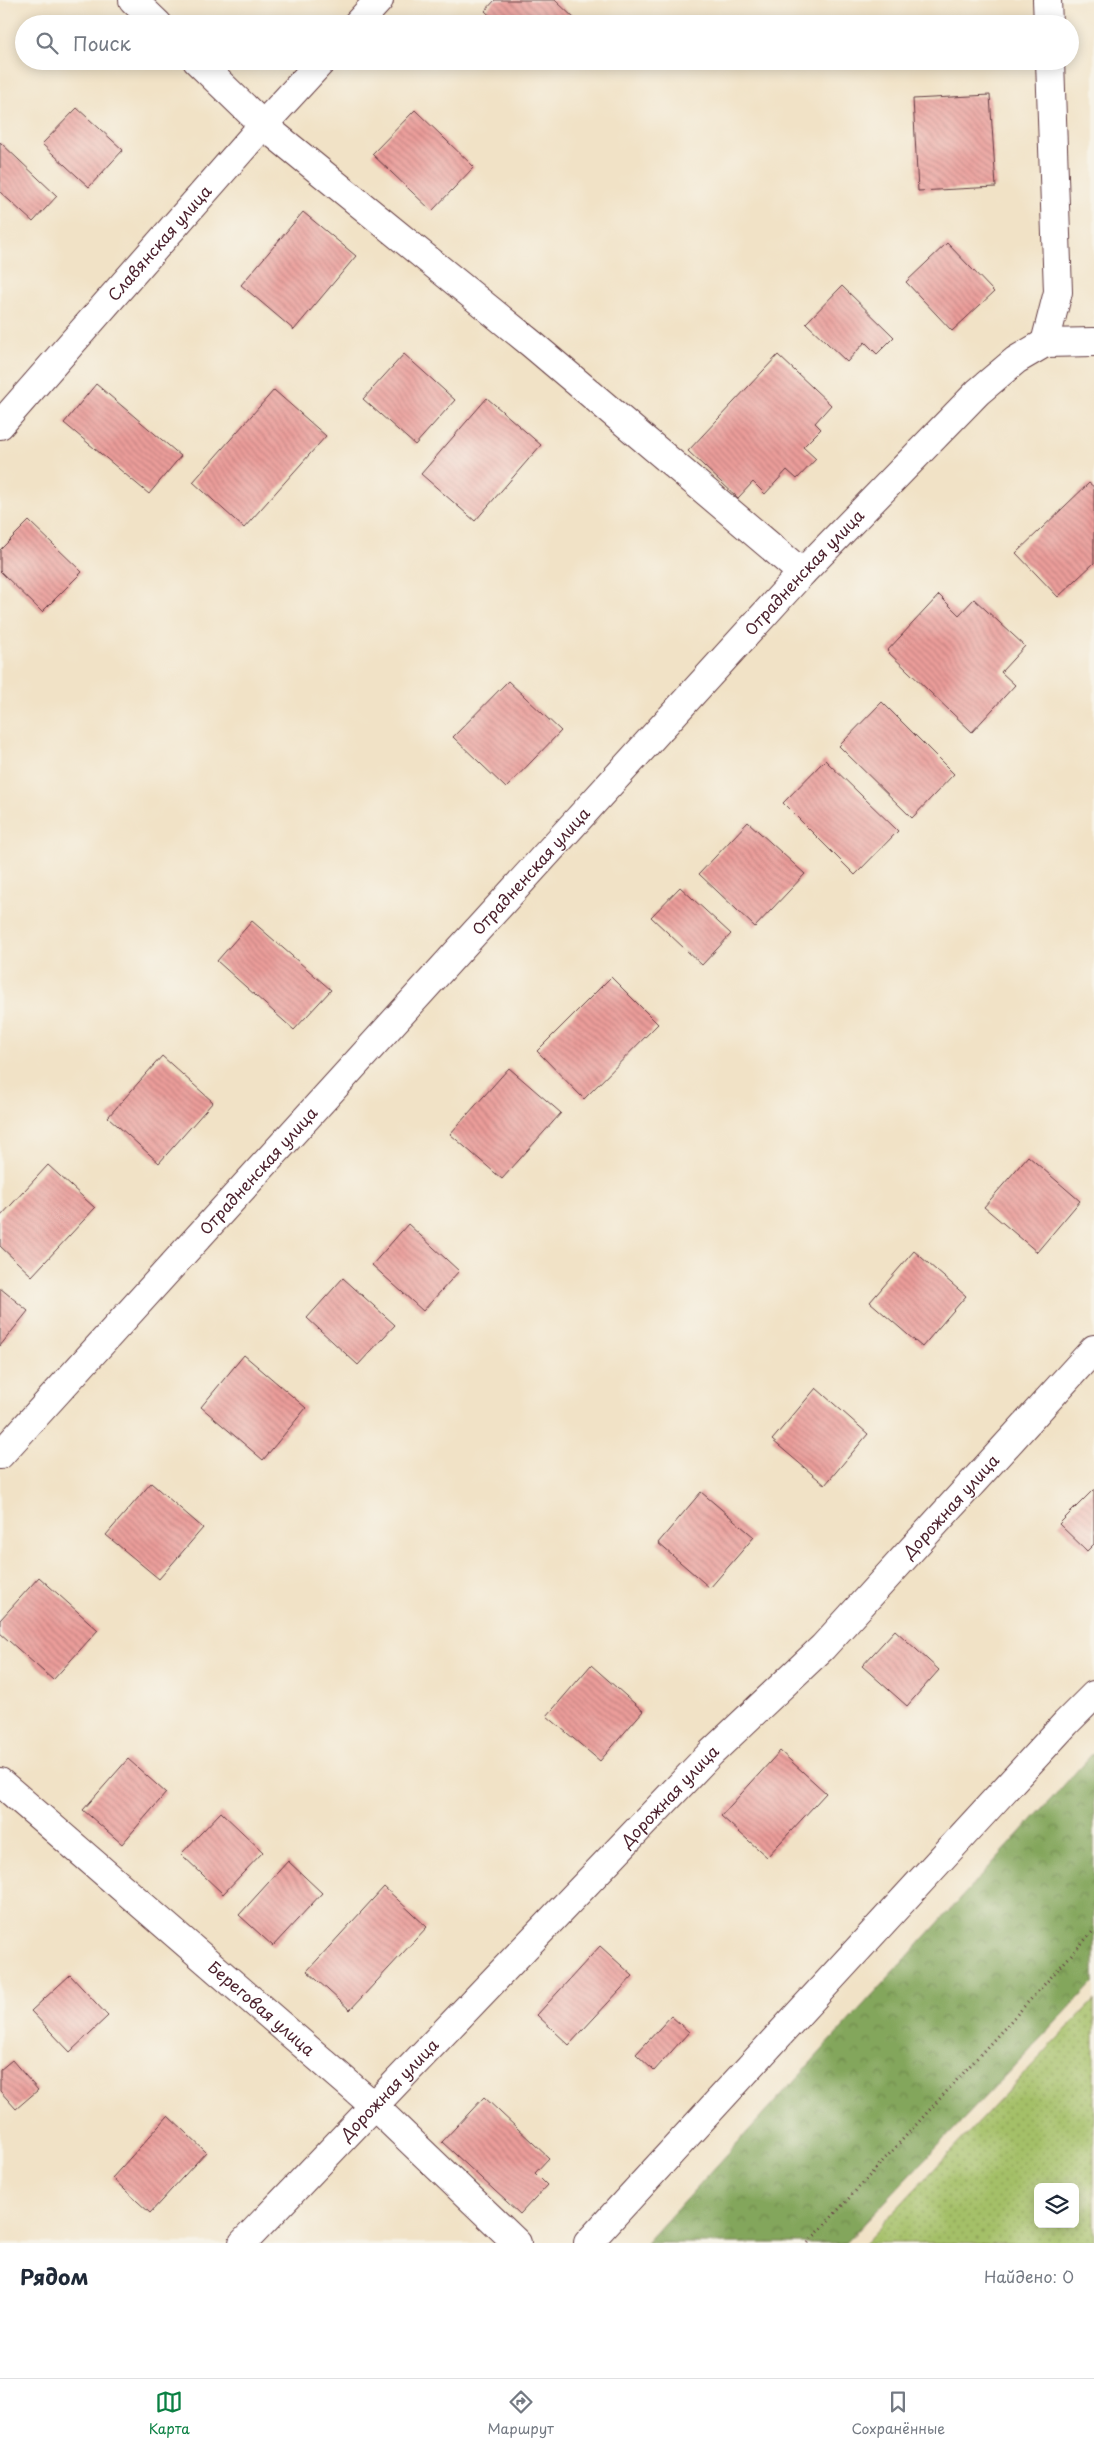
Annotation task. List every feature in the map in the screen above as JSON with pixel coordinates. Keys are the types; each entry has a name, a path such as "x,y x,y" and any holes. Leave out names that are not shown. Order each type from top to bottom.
{"street":[{"path":"133,0 149,15"},
{"path":"365,15 379,0"},
{"path":"1047,0 1048,15"},
{"path":"206,70 263,125 533,345 802,573"},
{"name":"Славянская улица","path":"0,425 263,125 314,70"},
{"path":"1050,70 1058,292 1044,343 1094,342"},
{"name":"Отрадненская улица","path":"0,1455 802,573 978,392 1016,360 1044,343"},
{"name":"Дорожная улица","path":"243,2243 712,1753 823,1647 1094,1349"},
{"path":"588,2243 1066,1723 1094,1695"},
{"name":"Береговая улица","path":"0,1782 374,2105 517,2243"}],"path":[{"path":"808,2243 1094,1930"}],"green space":[{"path":"1094,1752 1094,1982 846,2243 646,2243"},
{"path":"1094,2000 1094,2243 864,2243"}],"building":[{"path":"495,0 555,0 571,15 489,15 485,11"},
{"path":"990,95 996,187 918,191 913,99"},
{"path":"77,108 123,150 89,187 42,144"},
{"path":"415,110 474,167 432,211 372,154"},
{"path":"0,142 57,196 33,222 0,192"},
{"path":"303,212 356,256 294,330 241,285"},
{"path":"947,243 994,292 952,331 906,282"},
{"path":"842,286 894,337 877,354 865,342 847,362 806,323"},
{"path":"404,354 455,400 415,445 363,399"},
{"path":"778,355 831,405 815,423 821,429 803,447 816,459 797,479 787,470 765,494 753,482 738,498 688,451"},
{"path":"96,384 181,456 149,494 64,423"},
{"path":"274,390 326,436 244,528 193,482"},
{"path":"487,398 541,445 475,521 421,474"},
{"path":"1089,483 1094,487 1094,563 1058,597 1016,553"},
{"path":"29,521 82,572 42,612 0,571 0,550"},
{"path":"939,595 959,615 974,599 1025,646 1001,672 1015,685 972,732 887,651"},
{"path":"508,681 561,731 506,788 453,737"},
{"path":"882,702 954,774 912,818 839,746"},
{"path":"825,760 898,831 855,875 783,803"},
{"path":"748,822 805,874 755,927 699,874"},
{"path":"680,887 731,934 702,965 651,917"},
{"path":"252,921 331,990 294,1030 217,961"},
{"path":"611,977 658,1024 584,1099 537,1051"},
{"path":"162,1056 213,1102 159,1163 108,1117"},
{"path":"509,1068 561,1113 502,1179 450,1134"},
{"path":"1028,1156 1080,1201 1037,1252 984,1207"},
{"path":"48,1165 95,1208 32,1276 0,1246 0,1217"},
{"path":"408,1224 459,1271 423,1311 372,1265"},
{"path":"914,1251 966,1296 922,1347 870,1302"},
{"path":"343,1278 395,1325 358,1365 307,1318"},
{"path":"0,1288 28,1311 0,1346"},
{"path":"244,1355 306,1408 263,1460 201,1407"},
{"path":"816,1388 868,1434 825,1485 772,1440"},
{"path":"151,1483 203,1528 159,1579 106,1535"},
{"path":"1094,1489 1094,1544 1087,1551 1059,1524"},
{"path":"701,1492 754,1537 710,1588 658,1543"},
{"path":"39,1577 98,1630 53,1680 0,1633 0,1620"},
{"path":"895,1630 939,1670 907,1706 862,1666"},
{"path":"591,1665 643,1711 600,1761 547,1716"},
{"path":"780,1751 826,1793 767,1857 721,1816"},
{"path":"128,1759 166,1793 122,1844 83,1810"},
{"path":"221,1812 263,1852 223,1894 181,1854"},
{"path":"288,1861 322,1893 273,1946 239,1915"},
{"path":"384,1887 427,1927 350,2010 307,1971"},
{"path":"600,1946 633,1976 569,2045 537,2015"},
{"path":"70,1975 108,2016 70,2052 31,2011"},
{"path":"671,2016 689,2032 654,2071 636,2054"},
{"path":"12,2060 38,2090 16,2109 0,2091 0,2070"},
{"path":"484,2097 549,2158 535,2173 547,2185 520,2214 442,2142"},
{"path":"168,2116 206,2152 150,2213 112,2178"}]}
